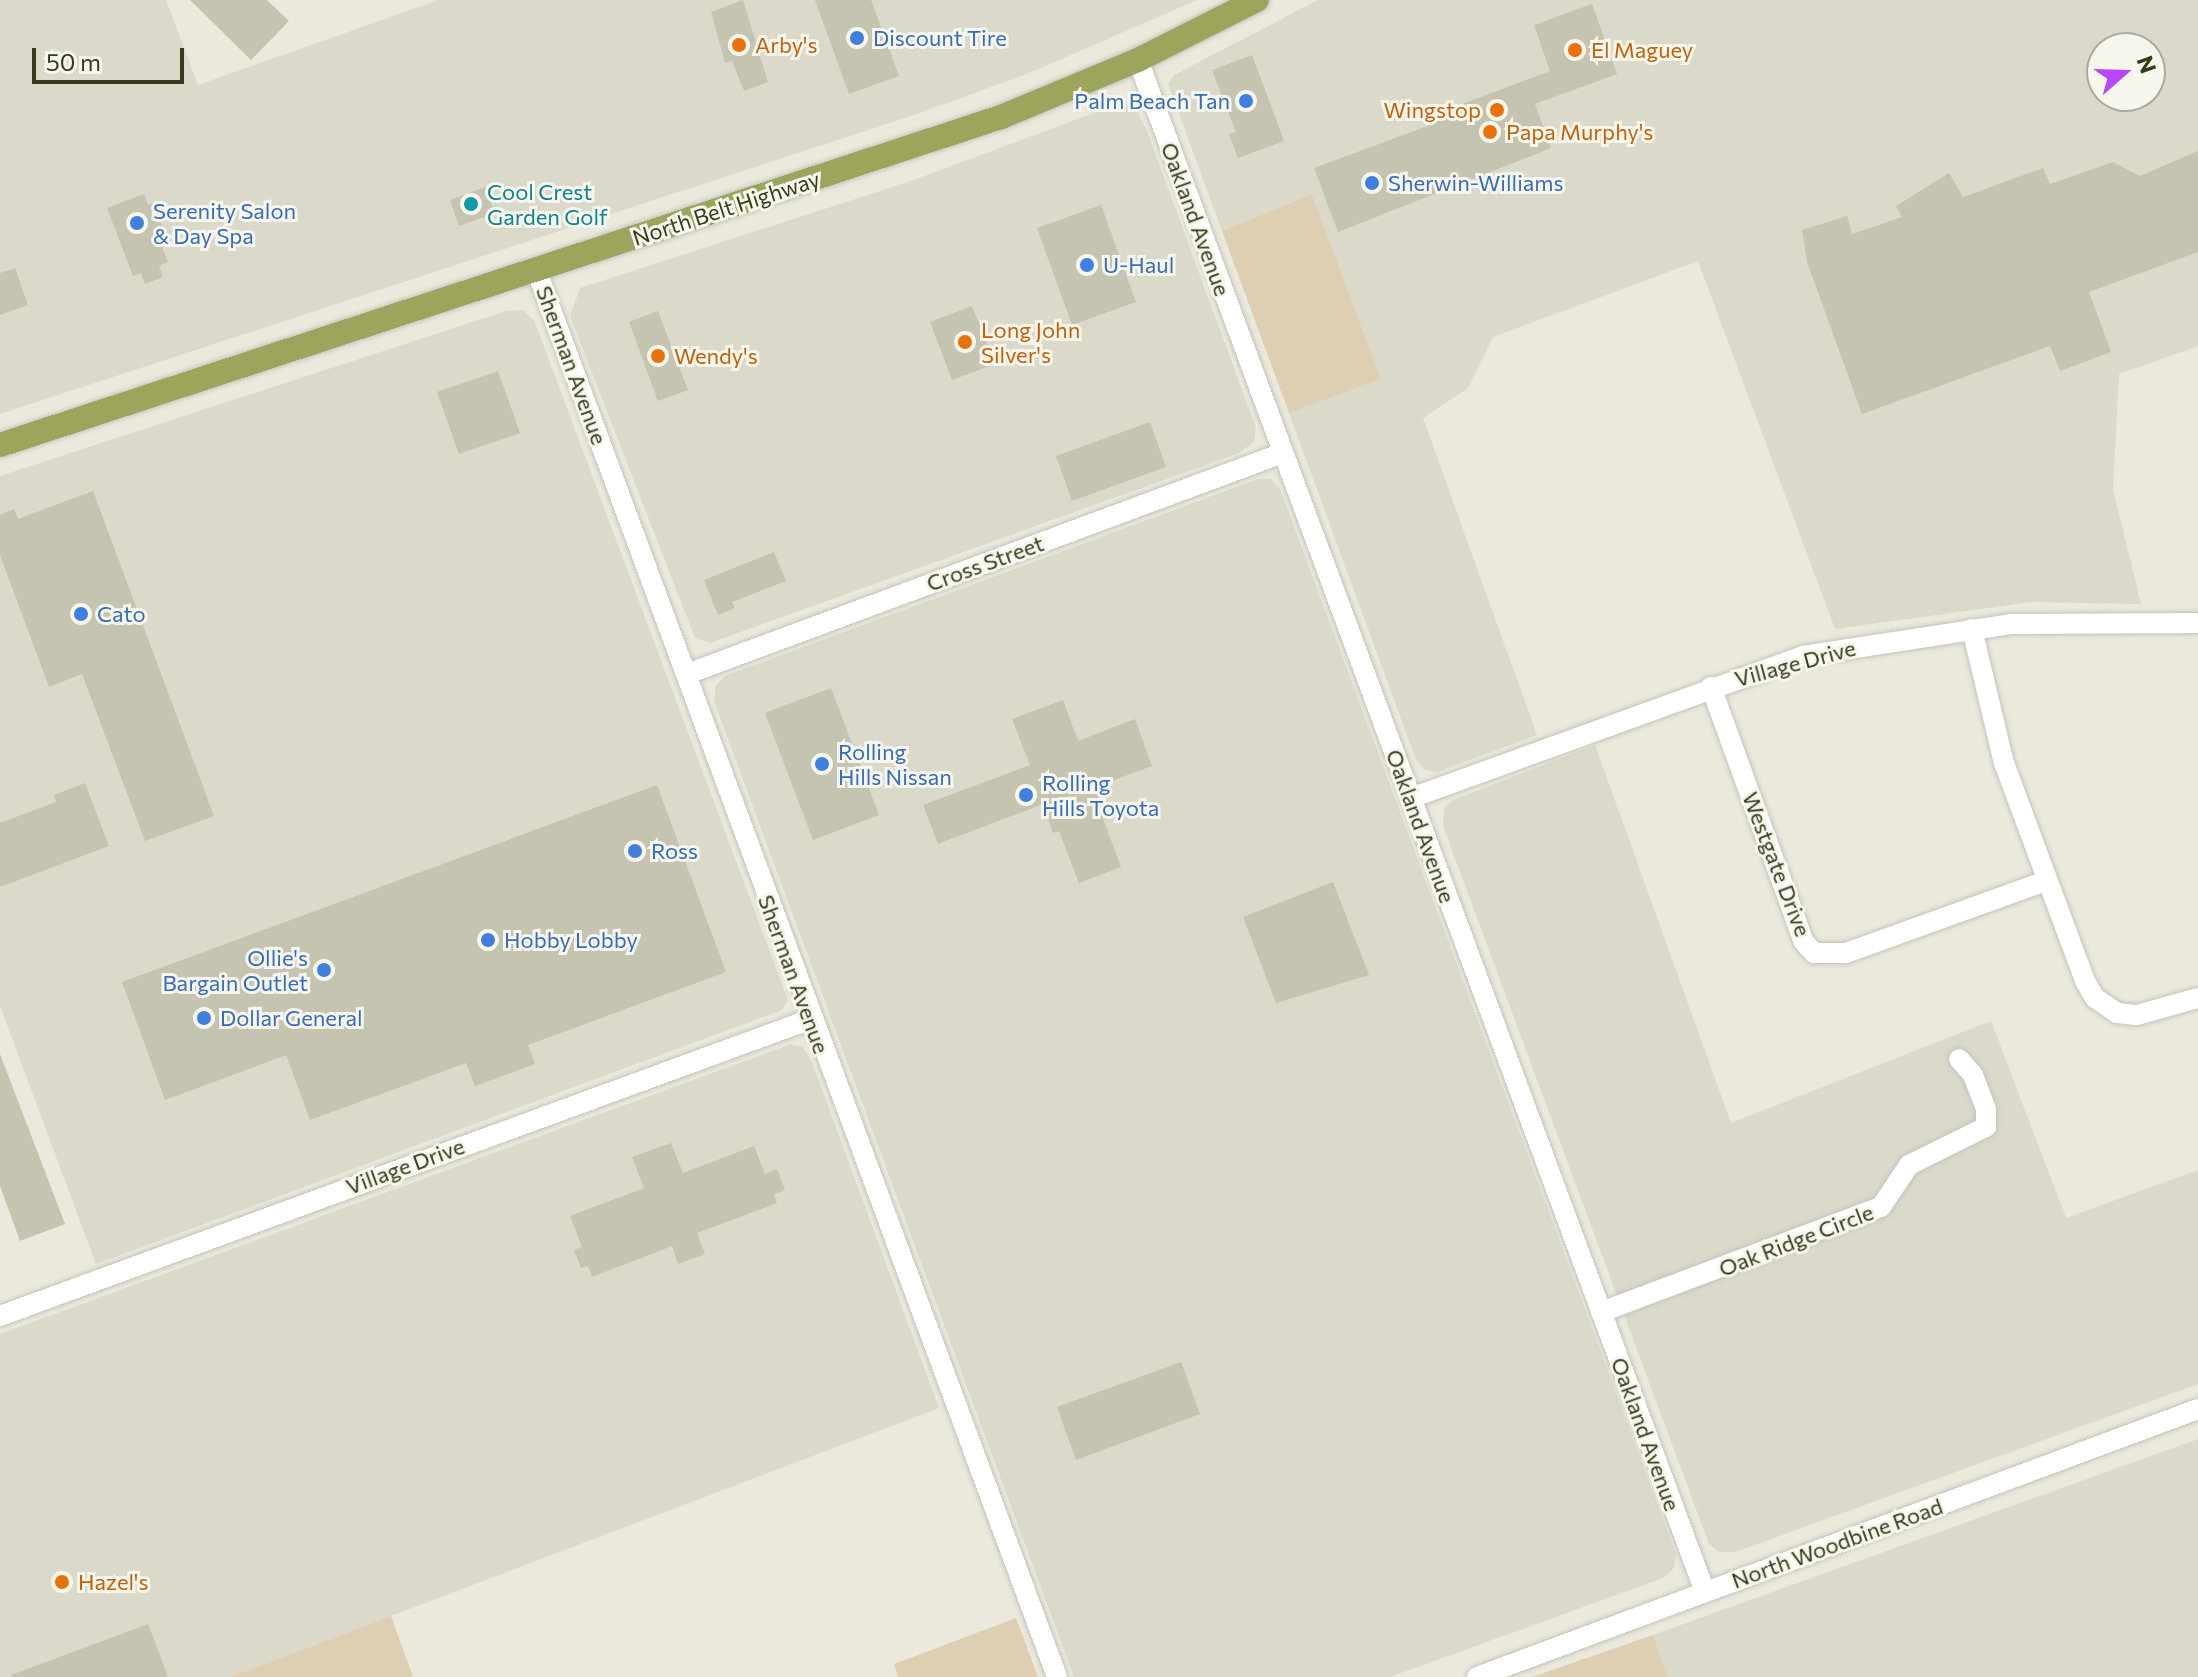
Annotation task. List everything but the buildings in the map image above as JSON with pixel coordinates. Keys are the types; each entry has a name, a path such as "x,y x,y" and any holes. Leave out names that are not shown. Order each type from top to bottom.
{"main road":[{"name":"North Belt Highway","path":"0,445 1001,117 1138,60 1257,0"}],"street":[{"name":"Oakland Avenue","path":"1138,60 1705,1592"},
{"name":"Sherman Avenue","path":"536,269 1057,1677"},
{"name":"Cross Street","path":"687,674 1283,453"},
{"name":"Village Drive","path":"1411,798 1803,656 1972,629 2198,623"},
{"path":"1972,629 2004,763 2046,881 2095,998 2117,1013 2137,1015 2198,998"},
{"name":"Westgate Drive","path":"1711,687 1804,942 1814,953 1846,953 2046,881"},
{"name":"Village Drive","path":"0,1316 811,1019"},
{"name":"Oak Ridge Circle","path":"1601,1312 1881,1207 1909,1165 1986,1127 1986,1109 1973,1075 1959,1059"},
{"name":"North Woodbine Road","path":"1477,1677 2198,1409"}],"shaded area":[{"path":"0,0 166,0 198,85 438,0 1197,0 1027,74 911,116 0,414"},
{"path":"1318,0 2198,0 2198,346 2119,374 2113,490 2141,604 2031,602 1835,629 1698,261 1493,337 1468,388 1423,418 1537,735 1437,772 1425,770 1416,760 1289,413 1381,379 1312,194 1222,231 1168,84 1174,75"},
{"path":"1123,102 1137,111 1147,131 1256,428 1254,442 1239,453 710,643 695,638 570,316 580,288 914,180"},
{"path":"1312,194 1381,379 1289,413 1222,231"},
{"path":"523,310 534,320 788,1000 782,1010 96,1264 0,1006 0,476 506,311"},
{"path":"1258,479 1271,479 1280,489 1676,1554 1674,1568 1663,1578 1390,1677 1074,1677 714,701 716,685 725,676"},
{"path":"1595,745 1731,1123 1991,1021 2066,1218 2198,1170 2198,1384 1735,1552 1719,1552 1709,1544 1443,826 1444,809 1451,801"},
{"path":"791,1044 803,1047 812,1062 939,1408 230,1677 0,1677 0,1334"},
{"path":"2198,1439 2198,1677 1668,1677 1653,1635"},
{"path":"391,1616 413,1677 230,1677"},
{"path":"1016,1618 1038,1677 898,1677 894,1664"},
{"path":"1653,1635 1668,1677 1532,1677"}],"place":[{"name":"Discount Tire","path":"857,38"},
{"name":"Arby's","path":"739,45"},
{"name":"El Maguey","path":"1575,50"},
{"name":"Palm Beach Tan","path":"1246,101"},
{"name":"Wingstop","path":"1497,110"},
{"name":"Papa Murphy's","path":"1490,132"},
{"name":"Sherwin-Williams","path":"1372,183"},
{"name":"Cool Crest Garden Golf","path":"471,204"},
{"name":"Serenity Salon & Day Spa","path":"137,223"},
{"name":"U-Haul","path":"1087,265"},
{"name":"Long John Silver's","path":"965,342"},
{"name":"Wendy's","path":"658,356"},
{"name":"Cato","path":"81,614"},
{"name":"Rolling Hills Nissan","path":"822,764"},
{"name":"Rolling Hills Toyota","path":"1026,795"},
{"name":"Ross","path":"635,851"},
{"name":"Hobby Lobby","path":"488,940"},
{"name":"Ollie's Bargain Outlet","path":"324,970"},
{"name":"Dollar General","path":"204,1018"},
{"name":"Hazel's","path":"62,1582"}]}
